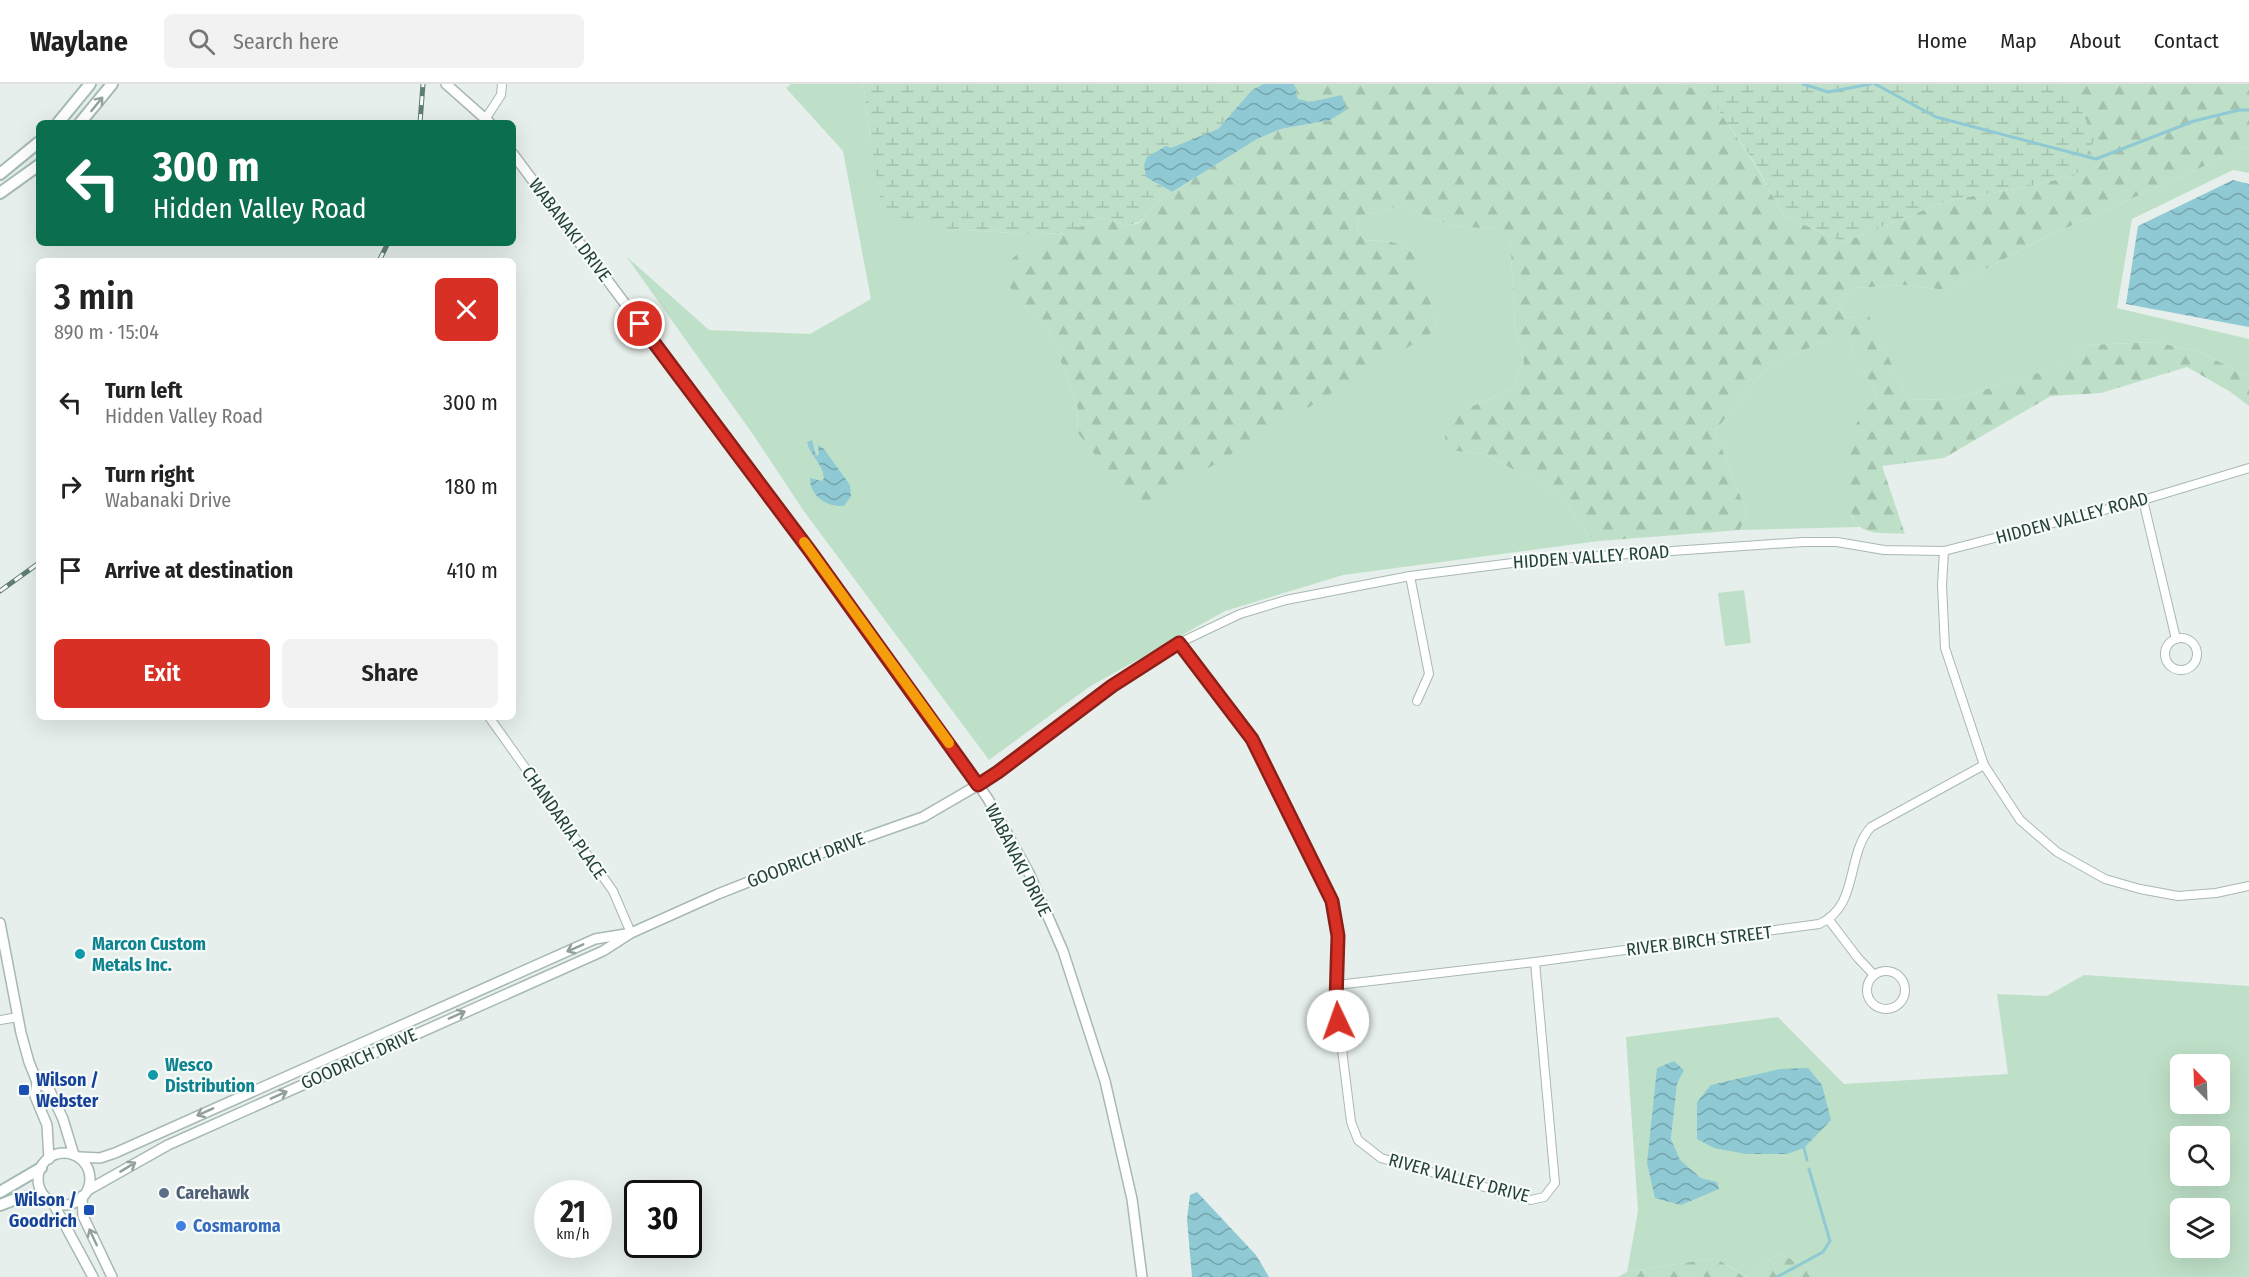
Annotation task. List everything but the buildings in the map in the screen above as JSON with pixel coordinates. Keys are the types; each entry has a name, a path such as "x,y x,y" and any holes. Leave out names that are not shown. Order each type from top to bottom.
{"main road":[{"path":"60,120 90,84"},
{"path":"82,120 112,84"},
{"path":"0,174 36,144"},
{"path":"0,193 36,167"},
{"path":"0,1192 41,1168"},
{"path":"0,1205 42,1195"}],"street":[{"path":"446,84 487,120"},
{"path":"488,120 501,95 502,84"},
{"name":"WABANAKI DRIVE","path":"516,158 810,551 978,785 1029,873 1063,951 1106,1081 1131,1199 1142,1277"},
{"name":"HIDDEN VALLEY ROAD","path":"978,785 1112,686 1179,643 1240,614 1286,600 1410,576 1528,561 1803,542 1837,542 1884,550 1944,551 2143,500 2249,468"},
{"path":"2143,500 2176,639"},
{"path":"1944,551 1942,585 1945,648 1984,765 2020,820 2057,852 2105,879 2140,889 2178,896 2216,893 2249,886"},
{"path":"1410,576 1429,674 1417,701"},
{"path":"2176,639 2188,640 2197,651 2196,661 2188,669 2176,670 2170,667 2165,658 2166,648 2176,639"},
{"name":"RIVER VALLEY DRIVE","path":"1179,643 1252,739 1332,901 1338,936 1336,1001 1351,1122 1358,1140 1381,1158 1531,1200 1544,1197 1555,1183 1535,962"},
{"name":"CHANDARIA PLACE","path":"491,720 613,891 631,933"},
{"path":"1874,975 1829,920 1840,908 1849,891 1861,841 1872,827 1984,765"},
{"name":"GOODRICH DRIVE","path":"85,1193 168,1145 603,951 631,933 739,885 923,817 978,785"},
{"name":"RIVER BIRCH STREET","path":"1337,985 1809,927 1829,920"},
{"path":"0,923 18,1017 29,1062 37,1082 35,1096 46,1125 49,1159"},
{"name":"GOODRICH DRIVE","path":"77,1156 100,1158 115,1153 595,939 631,933"},
{"path":"1889,971 1895,973 1902,980 1904,993 1902,1000 1895,1006 1882,1008 1871,1002 1867,988 1874,975 1889,971"},
{"path":"0,1020 18,1017"},
{"path":"37,1082 49,1089 77,1156 90,1172 91,1181 85,1193 83,1216 112,1277"},
{"path":"77,1156 60,1153 49,1159 41,1168 38,1184 42,1195 52,1203 93,1277"},
{"path":"52,1203 69,1204 85,1193"}],"green space":[{"path":"791,84 863,84 871,139 950,229 1031,234 1068,233 1017,255 1024,307 1050,331 1078,409 1077,432 1438,329 1426,287 1409,250 1399,244 1365,240 1357,230 1359,217 1399,206 1453,226 1495,229 1510,234 1515,329 1524,363 1511,390 1468,408 1455,451 1484,454 1561,495 1588,535 1599,541 1343,575 1225,611 1089,687 989,760 803,510 752,433 626,256 709,330 810,334 871,299 843,151 786,88"},
{"path":"863,84 1263,84 1252,90 1218,129 1171,149 1156,183 1172,192 1148,211 1139,222 1126,226 1106,218 1096,219 1068,233 1031,234 950,229 882,213"},
{"path":"1294,84 1685,84 1711,99 1754,163 1784,216 1843,242 1949,200 2022,188 2076,175 2074,95 2056,84 2249,84 2249,146 2046,237 1946,290 1904,285 1854,288 1837,302 1846,318 1869,316 1908,399 1951,400 2071,363 2074,353 2088,345 2157,342 2202,353 2249,377 2249,406 2229,391 2187,367 2101,393 2051,396 1944,458 1882,466 1905,534 1876,532 1860,527 1851,512 1848,499 1846,457 1851,432 1877,397 1848,340 1828,340 1787,357 1762,373 1715,431 1747,513 1740,530 1599,541 1588,535 1561,495 1484,454 1455,451 1445,440 1446,423 1468,408 1511,390 1524,363 1515,329 1510,235 1495,229 1453,226 1399,206 1359,217 1357,230 1365,240 1394,243 1409,250 1422,275 1438,329 1139,510 1077,432 1078,409 1050,331 1024,307 1010,287 1004,267 1016,255 1096,219 1106,218 1126,226 1139,223 1148,211 1172,192 1257,139 1281,129 1330,120 1342,95 1310,103 1298,99"},
{"path":"1685,84 2056,84 2074,94 2095,139 2076,175 2022,188 1949,200 1843,242 1784,216 1754,162 1711,99"},
{"path":"2249,146 2249,173 2233,170 2132,219 2117,308 2249,339 2249,377 2202,353 2157,342 2088,345 2074,353 2072,363 1951,400 1908,399 1869,317 1846,318 1837,302 1854,288 1904,285 1946,290 2046,237"},
{"path":"1828,340 1848,340 1877,397 1857,422 1852,517 1859,527 1740,530 1747,513 1715,431 1762,373 1787,357"},
{"path":"1744,590 1751,643 1725,646 1718,593"},
{"path":"2084,975 2249,986 2249,1277 1813,1277 1814,1268 1778,1254 1746,1277 1716,1258 1627,1272 1638,1211 1626,1037 1778,1017 1844,1084 2008,1074 1997,994 2047,996","holes":["1674,1061 1684,1070 1677,1084 1671,1139 1679,1160 1701,1178 1717,1182 1655,1197"]},
{"path":"1778,1254 1814,1268 1813,1277 1746,1277"},
{"path":"1716,1258 1745,1277 1618,1277 1627,1272"}],"water":[{"path":"1263,84 1294,84 1298,99 1310,102 1342,95 1346,110 1330,120 1281,129 1257,139 1172,192 1146,177 1144,165 1147,157 1166,146 1171,148 1218,129 1252,90"},
{"path":"2233,180 2249,184 2249,327 2126,304 2138,226"},
{"path":"812,440 816,456 819,454 818,445 824,449 850,485 851,496 844,506 826,503 813,491 810,478 822,481 824,478 807,442"},
{"path":"1674,1061 1684,1070 1677,1084 1671,1139 1680,1160 1701,1178 1717,1182 1719,1189 1681,1205 1655,1198 1647,1163 1657,1068"},
{"path":"1808,1068 1822,1085 1831,1120 1804,1148 1787,1154 1746,1154 1714,1148 1697,1139 1697,1102 1711,1085 1780,1069"},
{"path":"1197,1192 1256,1255 1269,1277 1192,1277 1187,1219 1190,1195"}],"waterway":[{"path":"1803,84 1828,92 1871,84"},
{"path":"1875,84 1936,117 2096,159 2194,121 2239,110 2249,110"},
{"path":"1804,1148 1807,1160"},
{"path":"1777,1277 1823,1252 1830,1241 1809,1169"}],"railway":[{"path":"420,120 423,84"},
{"path":"380,258 386,246"},
{"path":"0,591 36,565"}],"slow traffic":[{"path":"804,542 949,743"}],"place":[{"name":"Marcon Custom Metals Inc.","path":"80,954"},
{"name":"Wesco Distribution","path":"153,1075"},
{"name":"Wilson / Webster","path":"24,1090"},
{"name":"Carehawk","path":"164,1193"},
{"name":"Wilson / Goodrich","path":"89,1210"},
{"name":"Cosmaroma","path":"181,1226"}],"route":[{"path":"640,324 810,551 978,785 1112,686 1179,643 1252,739 1332,901 1338,936 1336,1001 1338,1021"}]}
